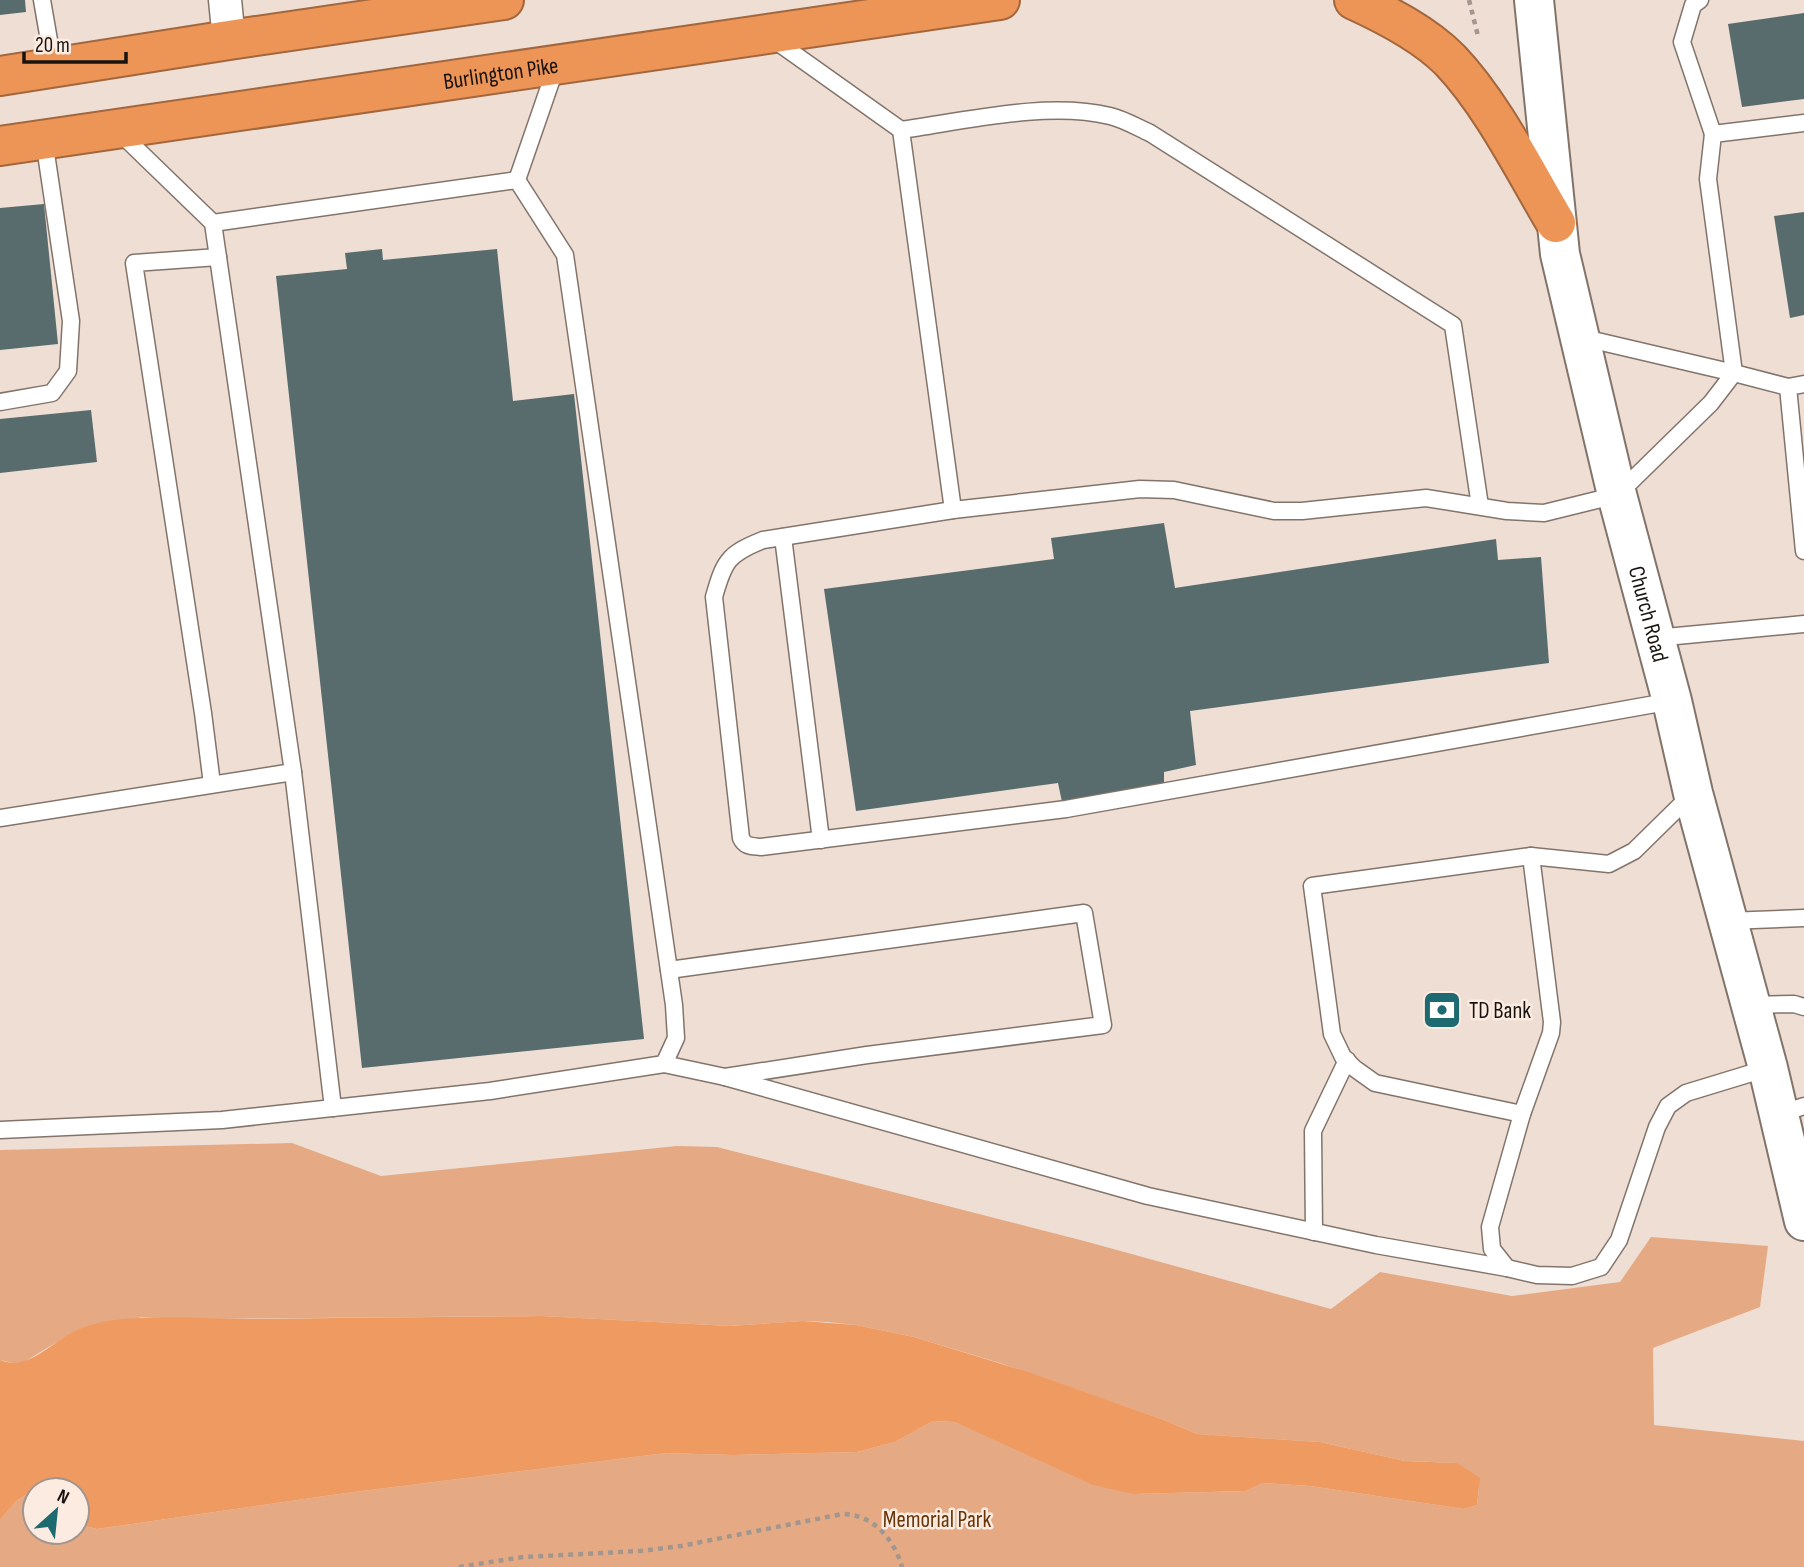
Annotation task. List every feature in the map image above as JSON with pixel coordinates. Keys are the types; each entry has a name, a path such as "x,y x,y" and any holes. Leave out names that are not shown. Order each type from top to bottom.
{"highway":[{"path":"0,76 504,0"},
{"name":"Burlington Pike","path":"0,146 1000,0"},
{"path":"1354,0 1418,35 1448,59 1476,92 1556,223"}],"main road":[{"name":"Church Road","path":"1534,0 1560,254 1617,495 1727,920 1768,1068 1791,1110 1804,1221"}],"street":[{"path":"225,0 229,40"}],"lane":[{"path":"43,0 54,68"},
{"path":"1672,701 1066,808 821,840 750,846 741,838 713,597 722,569 740,549 763,540 953,510 1140,489 1174,490 1274,511 1302,511 1426,498 1507,511 1544,513 1617,495 1711,403 1734,373 1708,179 1713,134 1682,42 1693,5 1700,0"},
{"path":"768,35 901,130 1047,110 1079,110 1112,116 1150,133 1453,325 1480,506"},
{"path":"517,180 557,65"},
{"path":"1713,134 1804,123"},
{"path":"117,130 213,223 293,772 333,1108"},
{"path":"901,130 953,510"},
{"path":"0,402 52,393 68,370 72,321 44,140"},
{"path":"213,223 517,180"},
{"path":"517,180 565,255 669,970 676,1038 664,1064"},
{"path":"212,784 134,262 218,257"},
{"path":"1579,337 1787,387 1804,384"},
{"path":"1787,387 1804,551"},
{"path":"783,537 821,840"},
{"path":"1655,638 1804,624"},
{"path":"0,818 293,772"},
{"path":"1522,1114 1376,1083 1354,1068 1336,1046 1332,1034 1312,886 1531,856 1609,864 1634,851 1693,793"},
{"path":"1507,1268 1492,1249 1490,1227 1522,1114 1551,1033 1552,1022 1531,856"},
{"path":"669,970 1084,913 1103,1025 867,1055 725,1077"},
{"path":"1727,920 1804,918"},
{"path":"1751,1005 1804,1006"},
{"path":"1314,1232 1313,1130 1347,1060"},
{"path":"0,1130 222,1121 490,1091 664,1064 725,1077 1148,1196 1314,1232 1537,1275 1572,1276 1601,1267 1619,1240 1657,1127 1668,1106 1686,1093 1768,1068"}],"path":[{"path":"1469,0 1480,41"},
{"path":"459,1567 523,1557 640,1551 681,1546 842,1514 860,1516 878,1527 898,1554 902,1567"}],"green space":[{"name":"Memorial Park","path":"292,1143 381,1176 677,1146 717,1147 1088,1242 1331,1309 1380,1272 1512,1296 1620,1282 1651,1237 1768,1246 1760,1307 1653,1348 1654,1425 1804,1441 1804,1567 0,1567 0,1520 21,1498 21,1546 91,1546 91,1528 97,1529 346,1493 666,1453 733,1455 857,1452 895,1442 933,1421 955,1422 1134,1494 1246,1491 1263,1483 1310,1486 1464,1509 1477,1505 1479,1488 1457,1463 1405,1461 1320,1442 1197,1434 1003,1364 914,1337 827,1322 730,1326 542,1316 212,1319 142,1317 70,1334 24,1362 13,1363 0,1360 0,1150"}],"shaded area":[{"path":"542,1316 730,1326 802,1321 856,1325 914,1337 1028,1372 1197,1434 1320,1442 1405,1461 1457,1463 1480,1478 1477,1505 1464,1509 1310,1486 1263,1483 1246,1491 1134,1494 1093,1485 955,1422 933,1421 895,1442 857,1452 733,1455 666,1453 346,1493 97,1529 91,1528 91,1476 21,1476 21,1498 0,1520 0,1360 19,1362 29,1359 71,1333 116,1320 154,1317 250,1319"}],"building":[{"path":"0,0 25,0 26,12 0,15"},
{"path":"1804,13 1804,99 1742,107 1728,24"},
{"path":"44,204 58,344 0,350 0,208"},
{"path":"1804,212 1804,315 1790,318 1774,216"},
{"path":"382,249 383,260 497,249 513,401 574,394 644,1039 362,1068 276,276 347,269 345,253"},
{"path":"91,410 97,462 0,473 0,419"},
{"path":"1164,523 1175,588 1496,539 1498,560 1541,557 1549,663 1190,711 1196,765 1164,772 1164,785 1062,802 1058,783 856,811 824,589 1054,559 1051,538"}],"place":[{"name":"TD Bank","path":"1442,1010"}]}
